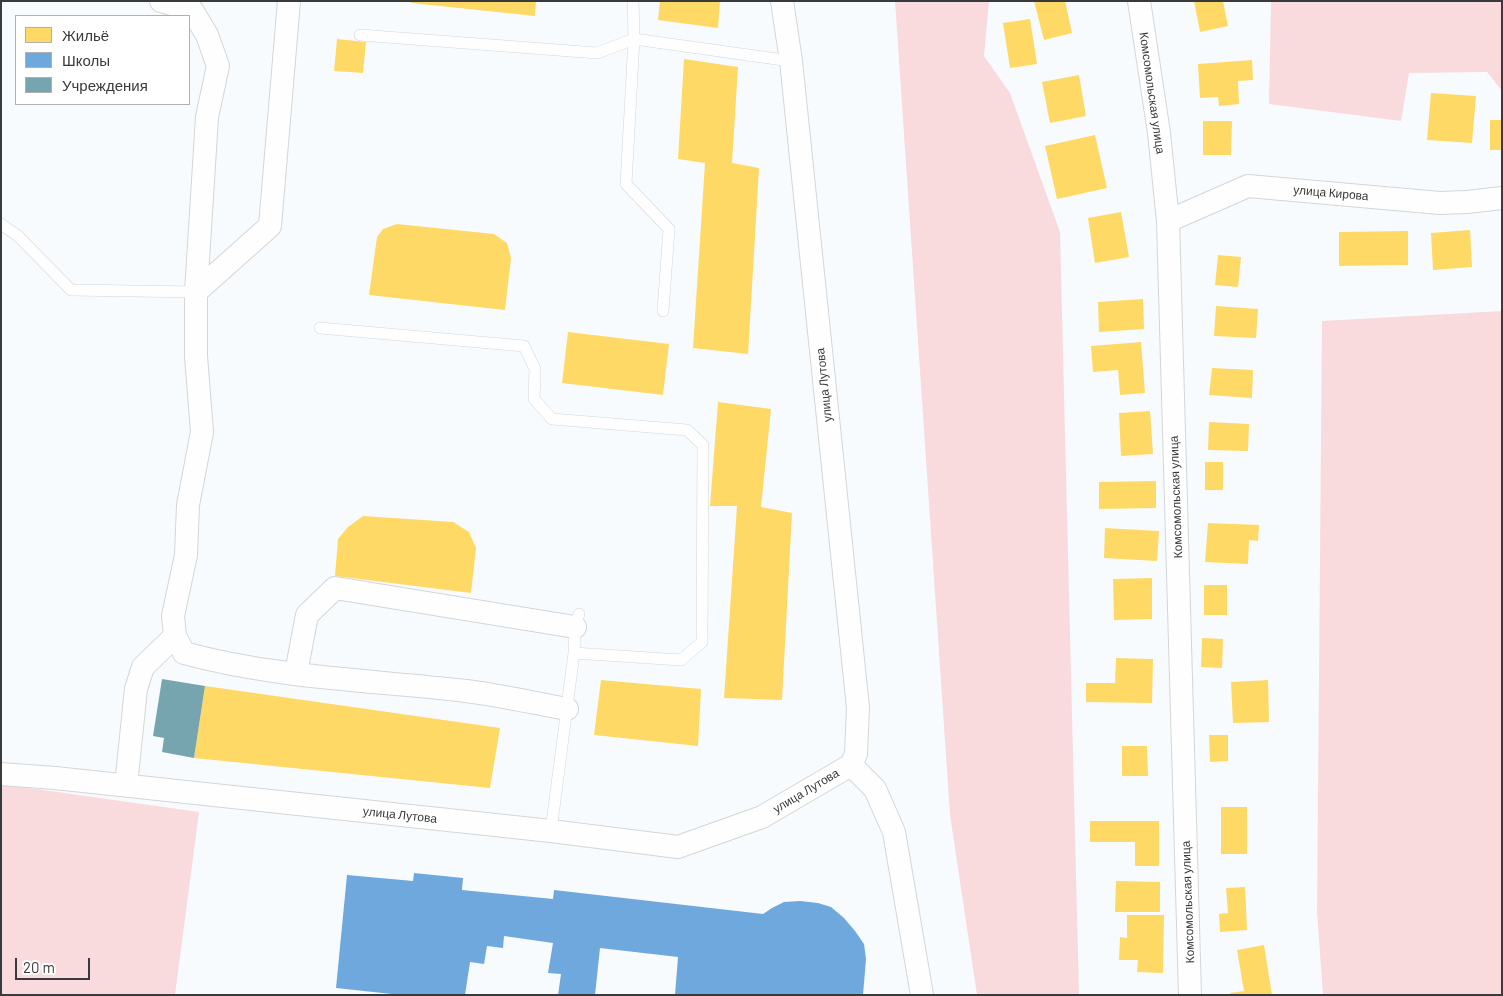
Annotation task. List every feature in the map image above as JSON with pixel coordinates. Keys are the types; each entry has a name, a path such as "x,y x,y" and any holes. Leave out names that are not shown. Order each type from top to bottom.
{"street":[{"path":"162,1 192,10 207,35 218,66 207,117 196,292 196,356 202,432 188,505 186,555 173,616 175,636 184,653 218,662 296,674 468,691 567,708"},
{"path":"196,292 270,226 289,1"},
{"name":"улица Лутова","path":"1,774 126,785 551,831 678,847 762,817 851,765 856,754 858,708 791,61 782,1"},
{"name":"Комсомольская улица","path":"1139,1 1159,133 1168,221 1190,995"},
{"name":"улица Кирова","path":"1168,221 1248,186 1440,203 1502,198"},
{"path":"296,674 307,615 335,588 577,620"},
{"path":"126,785 136,689 143,667 175,636"},
{"path":"851,765 875,790 894,832 922,995"}],"lane":[{"path":"633,1 634,39 626,184 669,229 663,311"},
{"path":"360,35 598,53 634,39 791,61"},
{"path":"1,224 18,236 71,290 196,292"},
{"path":"320,328 524,346 534,369 534,399 552,419 687,430 703,445 702,642 682,660 574,653"},
{"path":"551,831 577,620"}],"shaded area":[{"path":"895,1 989,1 984,56 1010,93 1060,232 1079,995 977,995 950,815"},
{"path":"1271,1 1502,1 1502,91 1487,72 1409,73 1401,121 1269,104"},
{"path":"1502,311 1502,995 1323,995 1317,912 1322,321"},
{"path":"1,784 199,812 175,995 1,995"}],"building: Жильё":[{"path":"412,1 536,1 535,16 411,3"},
{"path":"660,1 720,1 718,28 658,20"},
{"path":"1034,1 1065,1 1072,33 1044,40"},
{"path":"1194,1 1223,1 1228,26 1200,32"},
{"path":"1030,19 1037,64 1010,68 1003,23"},
{"path":"337,39 366,42 363,73 334,71"},
{"path":"684,59 738,67 732,163 759,168 748,354 693,348 705,163 678,159"},
{"path":"1252,60 1253,80 1238,81 1239,104 1219,106 1218,97 1200,98 1198,64"},
{"path":"1079,75 1086,116 1050,123 1042,82"},
{"path":"1431,93 1476,96 1472,143 1427,140"},
{"path":"1490,120 1502,120 1502,150 1490,150"},
{"path":"1203,121 1232,121 1231,155 1203,155"},
{"path":"1095,135 1107,188 1057,199 1045,146"},
{"path":"1121,212 1129,257 1095,263 1088,218"},
{"path":"397,224 494,234 507,243 511,258 505,310 369,295 377,237 383,229"},
{"path":"1470,230 1472,267 1433,270 1431,233"},
{"path":"1408,231 1408,265 1339,266 1339,232"},
{"path":"1218,255 1241,257 1238,287 1215,285"},
{"path":"1143,299 1144,329 1099,332 1098,302"},
{"path":"1216,306 1258,309 1256,338 1214,336"},
{"path":"568,332 669,344 663,395 562,383"},
{"path":"1141,342 1145,393 1120,395 1118,370 1093,372 1091,346"},
{"path":"1212,368 1253,370 1252,398 1209,395"},
{"path":"718,402 771,409 761,507 792,513 782,700 724,698 737,506 710,506"},
{"path":"1150,411 1153,454 1121,456 1119,413"},
{"path":"1209,422 1249,424 1248,451 1208,450"},
{"path":"1205,462 1223,462 1223,490 1205,490"},
{"path":"1156,481 1156,508 1099,509 1099,482"},
{"path":"363,516 453,522 469,532 476,548 471,593 335,576 338,539 348,527"},
{"path":"1208,523 1259,525 1258,541 1249,540 1248,564 1205,562"},
{"path":"1105,528 1159,531 1157,561 1104,558"},
{"path":"1152,578 1152,619 1114,620 1113,579"},
{"path":"1204,585 1227,585 1227,615 1204,615"},
{"path":"1202,638 1223,639 1222,668 1201,667"},
{"path":"1116,658 1153,659 1152,703 1086,702 1086,683 1115,683"},
{"path":"601,680 701,689 698,746 594,735"},
{"path":"1268,680 1269,722 1233,723 1231,682"},
{"path":"205,686 500,728 490,788 194,758"},
{"path":"1209,735 1228,735 1228,761 1210,762"},
{"path":"1122,746 1147,746 1148,776 1122,776"},
{"path":"1221,807 1247,807 1247,854 1221,854"},
{"path":"1090,821 1159,821 1159,866 1135,866 1135,842 1090,842"},
{"path":"1116,881 1160,882 1160,912 1115,912"},
{"path":"1245,887 1247,930 1220,932 1219,914 1228,913 1226,888"},
{"path":"1127,915 1164,915 1163,973 1137,972 1138,960 1119,960 1120,937 1127,938"},
{"path":"1264,945 1272,995 1230,995 1230,993 1244,991 1237,950"}],"building: Школы":[{"path":"414,873 463,878 462,890 553,899 554,890 763,914 784,902 818,903 831,907 844,918 864,944 866,959 863,995 675,995 678,957 600,948 595,995 558,995 561,974 548,973 553,943 504,936 503,948 487,946 484,964 470,962 465,995 401,995 336,988 347,875 413,881"}],"building: Учреждения":[{"path":"162,679 205,686 194,758 162,752 164,738 153,736"}]}
